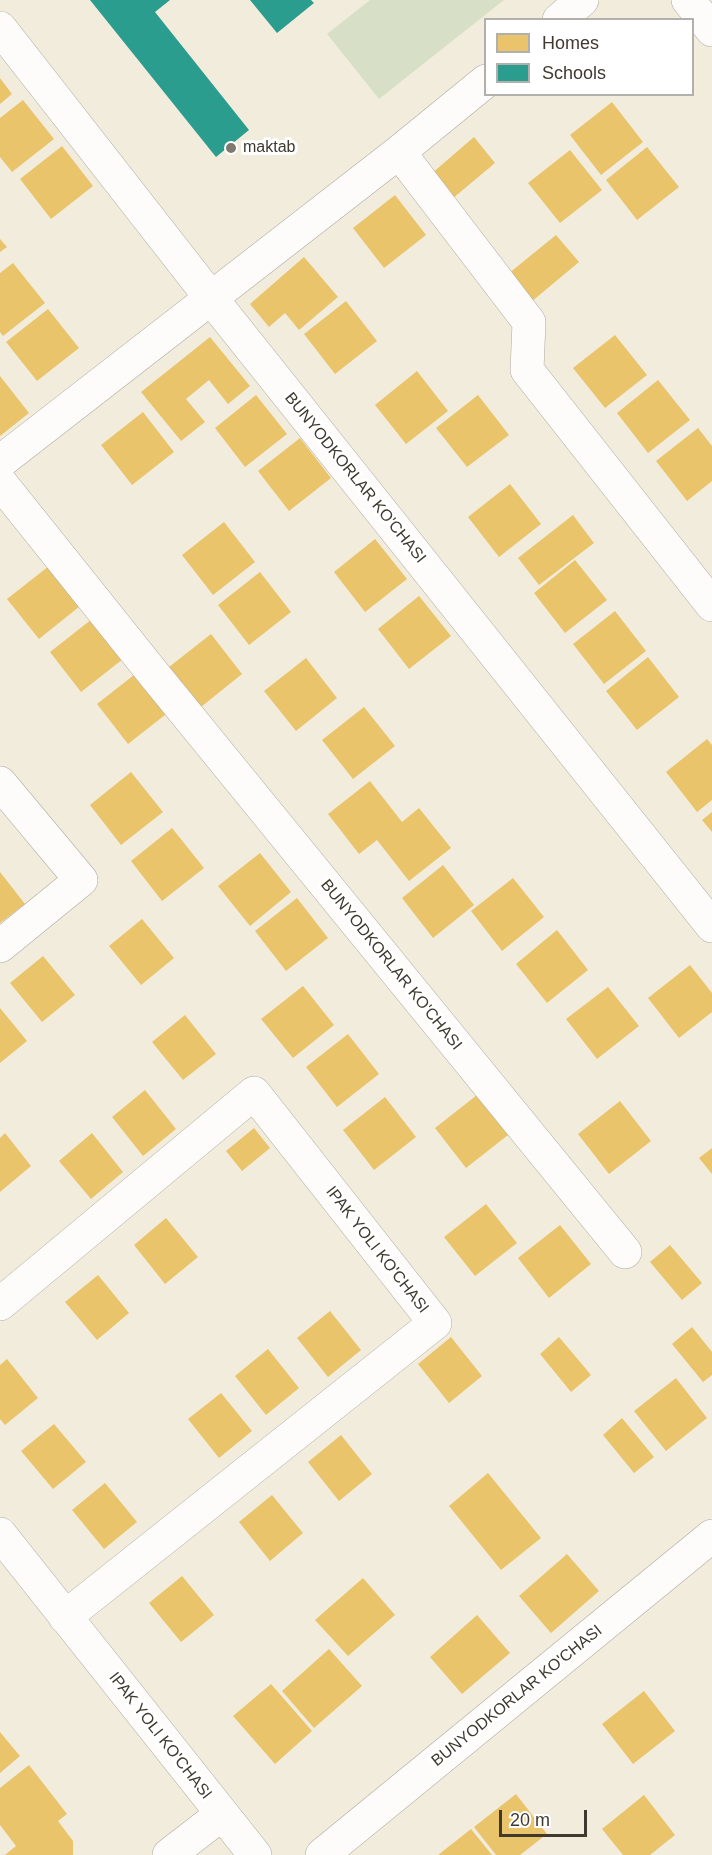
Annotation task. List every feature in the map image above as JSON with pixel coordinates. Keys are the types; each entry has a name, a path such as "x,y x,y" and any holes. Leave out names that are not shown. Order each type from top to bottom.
{"street":[{"path":"561,18 582,0"},
{"path":"688,0 712,30"},
{"name":"BUNYODKORLAR KO'CHASI","path":"0,28 211,298 712,926"},
{"path":"0,462 399,152 484,83"},
{"path":"399,152 529,322 527,370 712,606"},
{"name":"BUNYODKORLAR KO'CHASI","path":"0,482 159,682 626,1252"},
{"path":"0,783 81,880 0,946"},
{"name":"IPAK YOLI KO'CHASI","path":"0,1304 254,1093 435,1323 65,1617"},
{"name":"IPAK YOLI KO'CHASI","path":"0,1534 255,1855"},
{"name":"BUNYODKORLAR KO'CHASI","path":"322,1855 712,1536"},
{"path":"169,1855 222,1814"}],"green space":[{"path":"370,0 504,0 379,99 327,34"}],"building: Homes":[{"path":"0,78 12,94 0,104"},
{"path":"23,100 54,139 12,172 0,157 0,118"},
{"path":"612,102 643,142 601,175 570,135"},
{"path":"474,137 495,163 452,199 431,174"},
{"path":"62,146 93,186 51,219 20,179"},
{"path":"647,147 679,187 637,220 606,180"},
{"path":"570,150 602,190 560,223 528,183"},
{"path":"395,195 426,235 384,268 353,228"},
{"path":"556,235 579,262 531,302 508,274"},
{"path":"0,239 7,247 0,252"},
{"path":"304,257 338,297 299,330 285,313 269,327 250,304"},
{"path":"13,263 45,303 3,336 0,332 0,273"},
{"path":"346,301 377,341 335,374 304,334"},
{"path":"48,309 79,348 37,381 6,342"},
{"path":"615,335 647,375 605,408 573,368"},
{"path":"210,337 250,386 228,404 209,380 186,399 205,422 181,441 141,392"},
{"path":"417,371 448,411 406,444 375,405"},
{"path":"0,376 29,413 0,436"},
{"path":"658,380 690,420 648,453 617,413"},
{"path":"256,395 287,434 245,467 215,428"},
{"path":"478,395 509,435 467,467 436,428"},
{"path":"143,412 174,452 132,485 101,445"},
{"path":"698,428 712,446 712,481 687,501 656,461"},
{"path":"300,438 331,478 289,511 258,471"},
{"path":"510,484 541,524 499,557 468,517"},
{"path":"573,515 594,543 539,585 518,558"},
{"path":"224,522 255,562 213,595 182,555"},
{"path":"375,539 407,579 365,612 334,572"},
{"path":"575,560 607,600 565,633 534,593"},
{"path":"49,566 80,606 39,639 7,599"},
{"path":"260,572 291,612 249,645 218,605"},
{"path":"419,596 451,636 409,669 378,629"},
{"path":"615,611 646,651 604,684 573,644"},
{"path":"92,619 123,659 81,692 50,652"},
{"path":"211,634 242,674 201,707 169,667"},
{"path":"648,657 679,697 637,730 606,691"},
{"path":"306,658 337,698 296,731 264,691"},
{"path":"139,671 170,711 128,744 97,704"},
{"path":"364,707 395,746 353,779 322,740"},
{"path":"707,739 712,745 712,800 697,812 666,772"},
{"path":"131,772 163,812 121,845 90,805"},
{"path":"370,781 402,822 419,808 451,848 409,881 377,840 359,854 328,814"},
{"path":"712,812 712,832 702,820"},
{"path":"172,828 204,868 162,901 131,861"},
{"path":"260,853 291,892 250,926 218,886"},
{"path":"443,865 474,905 433,938 402,898"},
{"path":"0,872 25,904 0,923"},
{"path":"513,878 544,917 502,951 471,911"},
{"path":"297,898 328,938 286,971 255,931"},
{"path":"142,919 174,958 141,985 109,946"},
{"path":"557,930 588,970 547,1003 516,964"},
{"path":"43,956 75,995 42,1022 10,983"},
{"path":"690,965 712,993 712,1012 679,1038 648,998"},
{"path":"303,986 334,1025 293,1058 261,1019"},
{"path":"608,987 639,1026 597,1059 566,1019"},
{"path":"0,1008 27,1041 0,1063"},
{"path":"185,1015 216,1054 183,1080 152,1042"},
{"path":"348,1034 379,1074 337,1107 306,1067"},
{"path":"145,1090 176,1129 143,1156 112,1117"},
{"path":"477,1095 508,1135 466,1168 435,1128"},
{"path":"385,1097 416,1137 374,1170 343,1130"},
{"path":"620,1101 651,1141 609,1174 578,1134"},
{"path":"254,1128 270,1148 242,1171 226,1151"},
{"path":"5,1133 31,1166 0,1192 0,1138"},
{"path":"92,1133 123,1172 91,1199 59,1161"},
{"path":"712,1148 712,1174 699,1158"},
{"path":"486,1204 517,1243 475,1276 444,1237"},
{"path":"166,1218 198,1257 165,1284 134,1245"},
{"path":"560,1225 591,1264 549,1298 518,1258"},
{"path":"670,1245 702,1283 682,1300 650,1262"},
{"path":"98,1275 129,1313 97,1340 65,1302"},
{"path":"330,1311 361,1350 328,1377 297,1338"},
{"path":"692,1327 712,1352 712,1375 703,1382 672,1344"},
{"path":"451,1337 482,1376 449,1403 418,1364"},
{"path":"559,1337 591,1375 571,1392 540,1354"},
{"path":"268,1349 299,1388 266,1415 235,1376"},
{"path":"7,1359 38,1398 5,1425 0,1419 0,1365"},
{"path":"676,1378 707,1418 666,1451 634,1411"},
{"path":"221,1393 252,1431 219,1458 188,1419"},
{"path":"622,1418 654,1457 634,1473 603,1435"},
{"path":"54,1424 86,1462 53,1489 21,1451"},
{"path":"341,1435 372,1474 339,1501 308,1462"},
{"path":"488,1473 541,1538 501,1570 449,1506"},
{"path":"105,1483 137,1522 104,1549 72,1510"},
{"path":"272,1495 303,1533 270,1561 239,1522"},
{"path":"567,1554 599,1591 551,1633 519,1596"},
{"path":"182,1576 214,1615 181,1642 149,1603"},
{"path":"363,1578 395,1615 348,1656 315,1620"},
{"path":"477,1615 510,1653 462,1694 430,1657"},
{"path":"329,1649 362,1686 314,1728 282,1691"},
{"path":"271,1684 312,1731 275,1764 233,1716"},
{"path":"644,1691 675,1731 633,1764 602,1724"},
{"path":"0,1732 20,1756 0,1773"},
{"path":"29,1765 67,1814 58,1821 73,1841 73,1855 5,1855 16,1846 0,1825 0,1788"},
{"path":"516,1794 547,1834 520,1855 496,1855 474,1827"},
{"path":"644,1795 675,1835 650,1855 623,1855 602,1829"},
{"path":"471,1829 492,1855 438,1855"}],"building: Schools":[{"path":"90,0 170,0 155,12 249,130 216,157"},
{"path":"250,0 311,0 314,3 277,33"}],"place":[{"name":"maktab","path":"231,148"}]}
